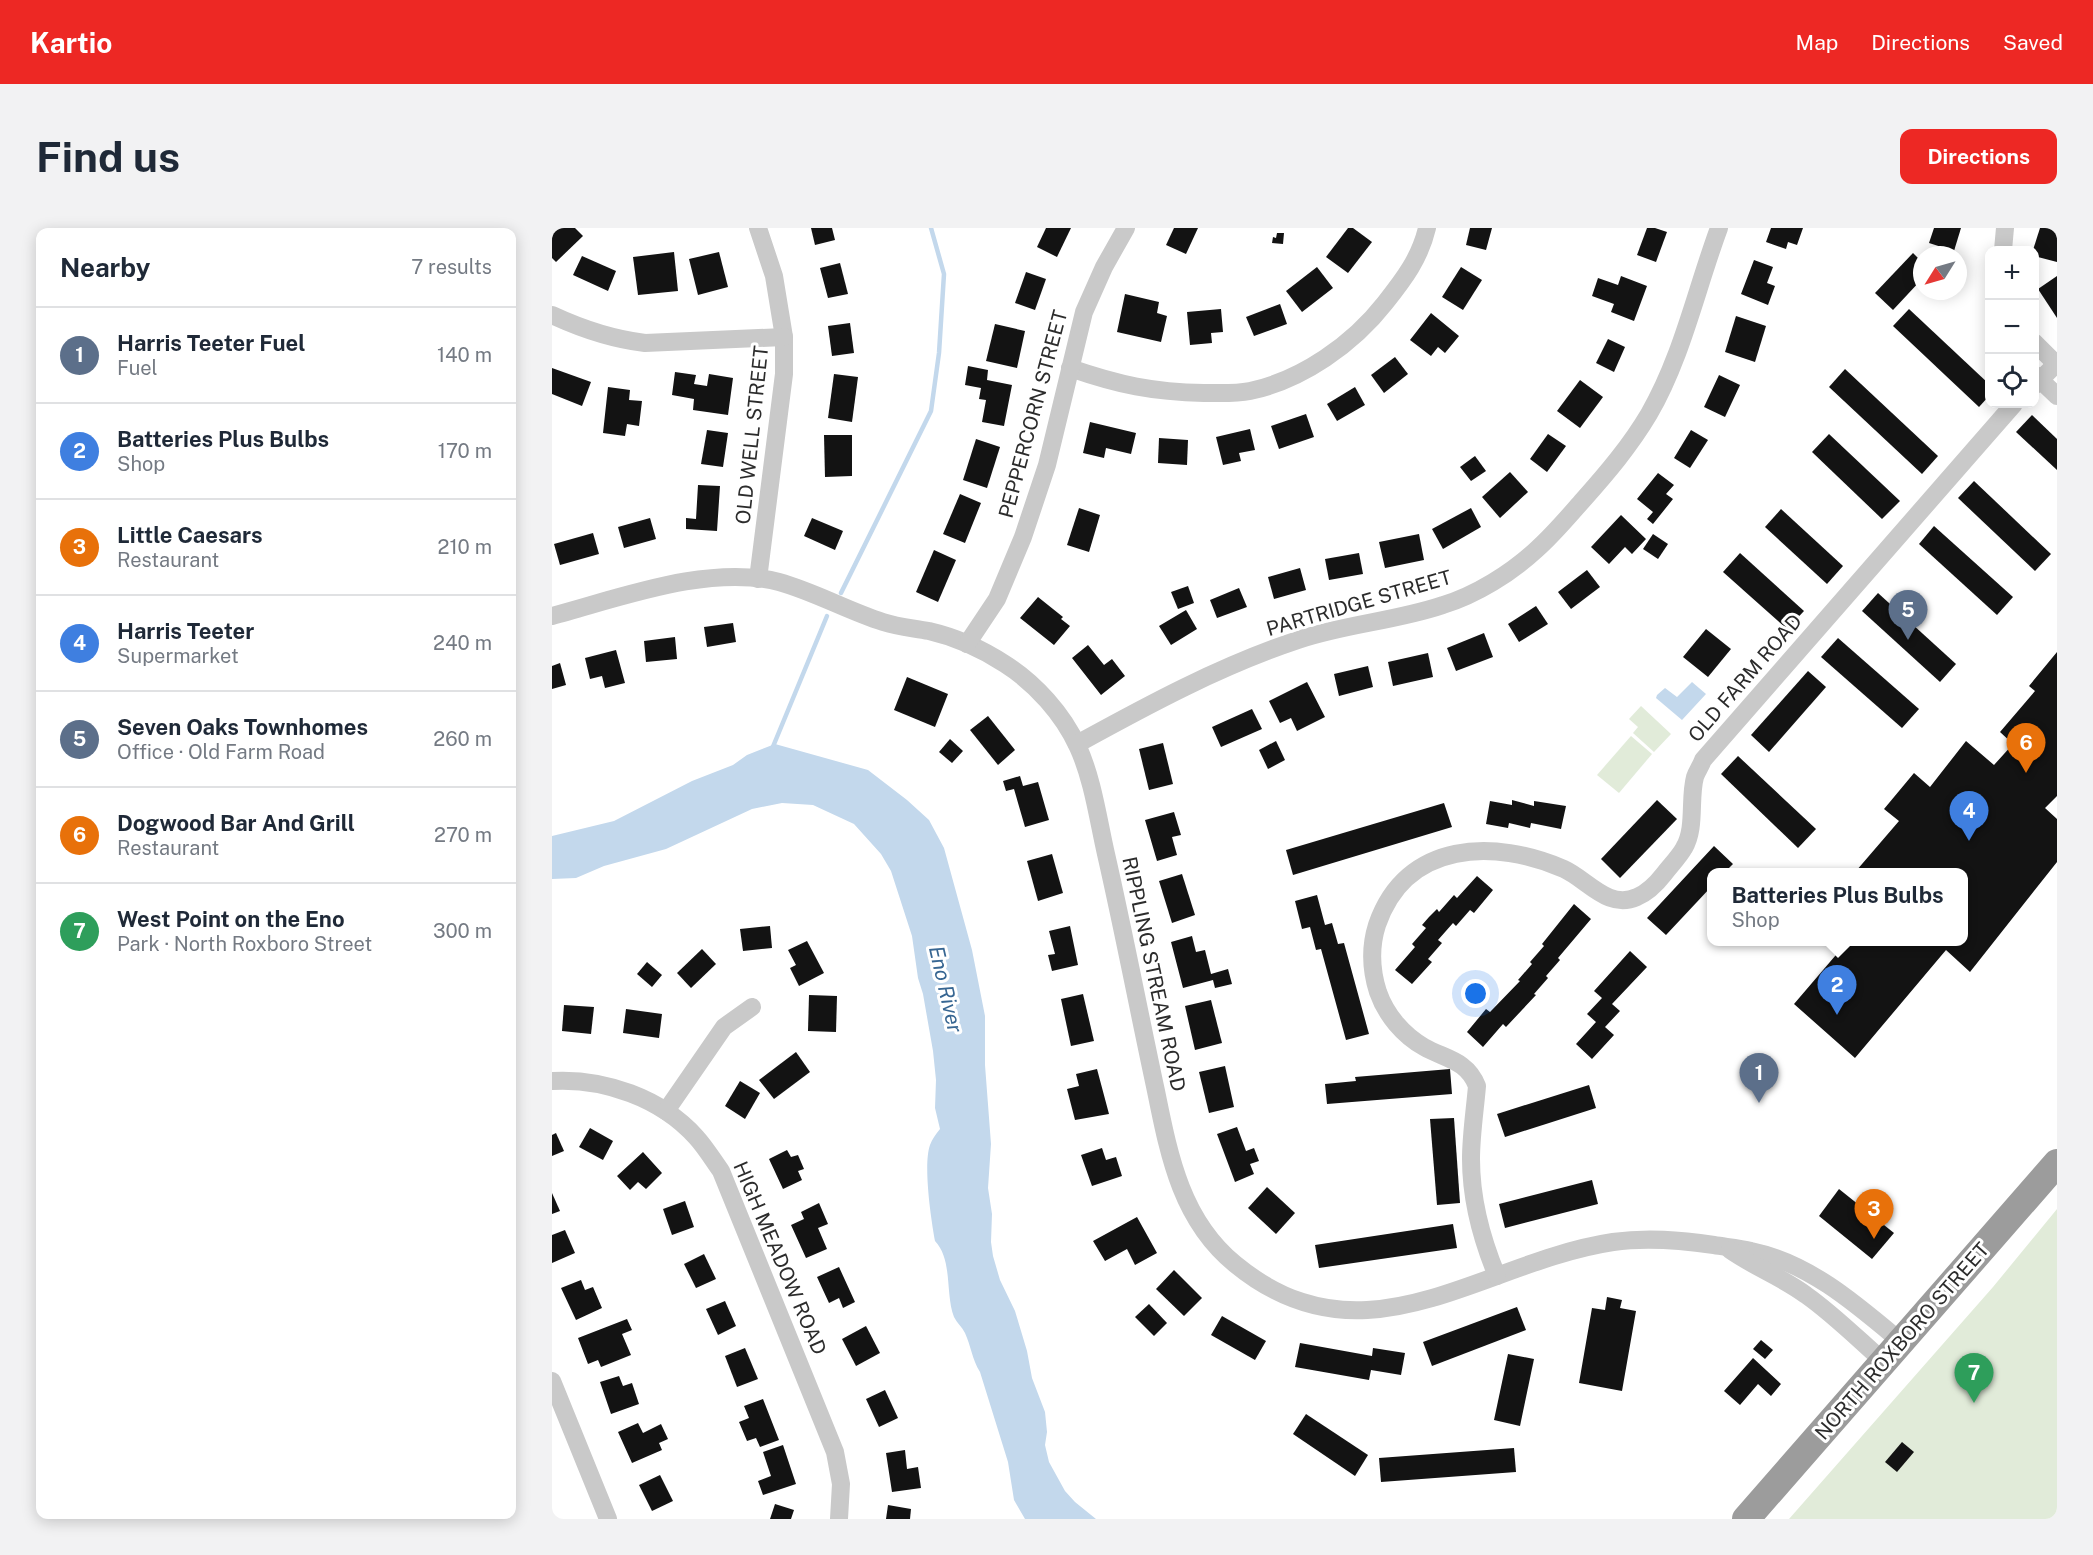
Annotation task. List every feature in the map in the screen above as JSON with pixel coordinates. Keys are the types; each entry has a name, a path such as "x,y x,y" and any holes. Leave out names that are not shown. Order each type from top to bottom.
{"highway":[{"name":"NORTH ROXBORO STREET","path":"1746,1519 2057,1163"}],"street":[{"name":"OLD WELL STREET","path":"758,228 774,276 784,337 784,374 758,579"},
{"name":"PEPPERCORN STREET","path":"968,644 997,599 1023,537 1047,465 1075,345 1091,294 1126,228"},
{"path":"1070,368 1133,387 1167,392 1229,393 1250,391 1275,383 1323,359 1359,332 1377,314 1409,273 1418,256 1427,228"},
{"name":"PARTRIDGE STREET","path":"1077,744 1173,692 1239,663 1318,633 1445,605 1466,596 1522,562 1544,543 1605,476 1628,447 1650,413 1671,369 1719,228"},
{"path":"2003,246 2005,228"},
{"path":"552,315 593,332 645,343 784,337"},
{"path":"2039,347 2057,364 2039,378"},
{"path":"2039,382 2057,396"},
{"name":"OLD FARM ROAD","path":"1497,1276 1485,1247 1475,1199 1471,1160 1477,1086 1473,1076 1464,1066 1406,1035 1387,1011 1378,993 1374,975 1373,943 1377,926 1391,895 1415,872 1432,862 1448,855 1481,850 1519,853 1536,858 1568,871 1603,895 1617,901 1636,898 1654,887 1685,848 1690,827 1695,776 1703,760 2011,408"},
{"name":"RIPPLING STREAM ROAD","path":"552,616 666,585 701,579 758,579 779,582 887,624 932,632 968,644 1007,665 1023,677 1053,708 1077,744 1088,777 1170,1154 1186,1201 1208,1236 1234,1263 1262,1284 1299,1300 1341,1309 1358,1311 1396,1308 1430,1299 1564,1253 1609,1242 1636,1239 1678,1240 1752,1251 1816,1277 1841,1293 1892,1351"},
{"path":"666,1111 724,1027 752,1007"},
{"name":"HIGH MEADOW ROAD","path":"552,1081 586,1083 639,1096 666,1111 696,1137 721,1171 835,1452 841,1474 842,1498 839,1519"},
{"name":"RIPPLING STREAM ROAD","path":"1726,1247 1748,1263 1786,1282 1892,1351"},
{"path":"552,1381 608,1519"}],"green space":[{"path":"1641,706 1671,734 1654,752 1633,733 1638,727 1629,719"},
{"path":"1631,736 1652,754 1619,793 1597,775"},
{"path":"2057,1209 2057,1519 1789,1519 1993,1287"}],"water":[{"path":"1692,682 1706,694 1682,720 1656,698 1665,688 1677,697"},
{"name":"Eno River","path":"775,744 868,770 929,820 944,848 972,950 985,1016 985,1065 991,1144 988,1188 992,1214 993,1256 1000,1280 1015,1311 1032,1378 1045,1412 1047,1432 1045,1445 1049,1462 1065,1491 1096,1519 1025,1519 1014,1500 1008,1462 980,1372 965,1333 951,1308 947,1267 941,1249 935,1241 928,1192 928,1154 930,1145 940,1129 935,1108 936,1080 933,1051 912,936 891,871 881,854 854,824 813,805 782,803 752,809 666,849 604,866 576,878 552,879 552,836 614,821 692,781 733,765 747,755"}],"building":[{"path":"552,228 575,228 583,236 556,262 552,258"},
{"path":"811,228 832,228 835,240 815,245"},
{"path":"1046,228 1071,228 1057,257 1037,247"},
{"path":"1174,228 1198,228 1186,254 1166,245"},
{"path":"1348,228 1353,228 1372,242 1348,273 1326,257"},
{"path":"1470,228 1492,228 1486,250 1466,245"},
{"path":"1647,228 1667,232 1656,262 1637,255"},
{"path":"1771,228 1803,228 1797,245 1788,242 1786,249 1766,242"},
{"path":"1934,228 1961,228 1956,246 1938,246 1929,243"},
{"path":"2040,228 2057,228 2057,262 2039,257 2039,246 2034,246"},
{"path":"1277,233 1284,233 1283,244 1272,243"},
{"path":"674,252 678,291 638,295 633,257"},
{"path":"719,252 728,287 698,295 689,259"},
{"path":"1913,253 1913,289 1893,310 1875,293"},
{"path":"582,256 616,271 608,291 573,275"},
{"path":"1754,260 1773,267 1767,283 1775,286 1768,305 1741,294"},
{"path":"840,263 848,294 828,298 820,268"},
{"path":"1317,267 1333,288 1302,312 1286,291"},
{"path":"1461,267 1482,280 1463,310 1442,297"},
{"path":"1026,272 1046,279 1035,310 1015,303"},
{"path":"1621,276 1647,286 1634,321 1611,312 1614,304 1592,296 1598,278 1618,285"},
{"path":"2057,276 2057,318 2039,291"},
{"path":"1125,294 1159,302 1157,313 1167,316 1161,342 1117,332"},
{"path":"1280,304 1287,324 1254,336 1246,317"},
{"path":"1221,309 1223,332 1211,333 1212,343 1190,345 1187,312"},
{"path":"1909,309 1985,380 1985,400 1979,407 1893,326"},
{"path":"1431,313 1459,336 1445,353 1438,347 1431,356 1410,340"},
{"path":"1736,316 1766,326 1755,362 1725,352"},
{"path":"850,323 854,353 832,356 828,326"},
{"path":"995,324 1025,331 1017,368 986,361"},
{"path":"1608,339 1625,347 1614,372 1596,363"},
{"path":"1395,357 1408,374 1384,393 1371,375"},
{"path":"968,366 988,370 987,380 1012,385 1004,426 982,422 986,400 979,399 981,388 965,385"},
{"path":"552,368 591,382 582,406 552,394"},
{"path":"1845,369 1938,456 1922,474 1829,387"},
{"path":"675,372 696,375 694,384 707,386 709,374 733,378 728,415 693,410 694,399 672,395"},
{"path":"834,374 858,377 852,422 828,418"},
{"path":"1719,375 1740,385 1725,417 1704,407"},
{"path":"1580,380 1603,397 1580,428 1557,411"},
{"path":"608,387 630,390 629,400 642,401 639,426 627,424 625,436 603,433"},
{"path":"1355,387 1365,405 1337,421 1327,404"},
{"path":"1306,414 1314,437 1279,449 1271,426"},
{"path":"2032,415 2057,439 2057,470 2016,432"},
{"path":"1090,422 1136,433 1131,454 1106,448 1104,458 1083,453"},
{"path":"1250,429 1255,450 1239,453 1241,461 1223,465 1216,437"},
{"path":"707,430 728,433 723,467 701,464"},
{"path":"1691,430 1708,440 1690,468 1674,458"},
{"path":"1548,434 1566,446 1547,472 1530,459"},
{"path":"1829,434 1900,501 1882,519 1812,452"},
{"path":"824,435 852,435 852,476 825,477"},
{"path":"1159,438 1188,440 1187,465 1158,463"},
{"path":"976,439 1000,447 987,488 963,480"},
{"path":"1475,456 1486,471 1471,481 1460,467"},
{"path":"1510,472 1528,492 1500,518 1482,497"},
{"path":"1658,473 1674,485 1666,494 1673,499 1653,524 1647,519 1653,512 1637,499"},
{"path":"1974,481 2051,554 2035,571 1958,498"},
{"path":"698,485 720,486 717,531 686,529 686,518 696,519"},
{"path":"960,494 981,503 965,543 943,534"},
{"path":"1079,508 1100,515 1089,552 1067,545"},
{"path":"1471,508 1481,527 1443,549 1432,529"},
{"path":"1781,509 1843,566 1827,584 1765,527"},
{"path":"1621,515 1646,539 1632,554 1625,547 1609,564 1591,547"},
{"path":"650,518 656,539 624,548 618,527"},
{"path":"812,518 843,531 835,550 804,536"},
{"path":"1934,526 2013,597 1997,615 1919,544"},
{"path":"593,533 599,554 560,565 554,544"},
{"path":"1419,534 1424,560 1385,568 1379,542"},
{"path":"1653,534 1668,544 1658,559 1643,549"},
{"path":"934,550 956,560 938,602 916,592"},
{"path":"1359,553 1363,574 1329,580 1325,559"},
{"path":"1740,553 1804,611 1787,629 1723,572"},
{"path":"1300,568 1306,590 1274,599 1268,577"},
{"path":"1587,570 1600,587 1571,609 1558,592"},
{"path":"1188,586 1194,603 1178,609 1171,592"},
{"path":"1239,588 1247,607 1217,618 1210,600"},
{"path":"1878,593 1956,664 1940,682 1862,611"},
{"path":"1038,597 1063,617 1061,619 1070,626 1054,645 1020,618"},
{"path":"1536,606 1548,624 1519,642 1508,624"},
{"path":"1186,610 1197,629 1171,645 1159,626"},
{"path":"733,623 736,642 707,647 704,627"},
{"path":"1706,629 1731,649 1708,677 1683,657"},
{"path":"1484,633 1493,657 1456,671 1447,648"},
{"path":"675,637 677,659 646,662 644,641"},
{"path":"1838,638 1919,709 1902,728 1821,657"},
{"path":"1088,645 1104,665 1112,659 1125,676 1101,695 1072,658"},
{"path":"616,650 625,683 605,688 602,676 590,679 585,658"},
{"path":"2057,652 2057,796 2045,808 2057,819 2057,862 1970,972 1946,950 1855,1058 1794,1004 1844,946 1968,946 1968,868 1859,868 1899,821 1884,809 1914,773 1930,787 1966,741 1994,765 2013,744 2000,732 2035,691 2029,686"},
{"path":"1428,653 1433,677 1393,686 1388,662"},
{"path":"560,663 566,685 552,689 552,666"},
{"path":"1368,666 1373,687 1339,696 1334,674"},
{"path":"1808,671 1826,687 1769,752 1751,735"},
{"path":"907,677 948,694 935,727 894,710"},
{"path":"1307,682 1325,717 1297,731 1291,718 1280,723 1269,701"},
{"path":"1252,709 1262,729 1221,747 1212,727"},
{"path":"988,716 1015,750 998,765 970,730"},
{"path":"950,739 963,751 952,763 939,752"},
{"path":"1276,741 1285,760 1268,769 1259,750"},
{"path":"1163,743 1173,784 1149,790 1139,749"},
{"path":"1738,756 1816,829 1798,848 1721,774"},
{"path":"1020,776 1023,786 1038,782 1049,820 1025,827 1014,789 1006,791 1003,781"},
{"path":"1512,800 1534,806 1534,801 1566,806 1561,829 1531,823 1530,828 1509,823 1508,828 1486,824 1490,801 1512,805"},
{"path":"1657,800 1677,819 1620,878 1601,859"},
{"path":"1444,803 1452,827 1293,875 1286,850"},
{"path":"1174,812 1181,835 1172,837 1177,855 1157,861 1145,820"},
{"path":"1714,846 1733,864 1729,868 1707,868 1707,891 1666,935 1647,918"},
{"path":"1052,854 1063,893 1038,901 1027,861"},
{"path":"1182,874 1195,915 1172,923 1159,881"},
{"path":"1477,876 1493,890 1474,913 1470,910 1456,926 1453,923 1438,940 1442,943 1428,959 1432,962 1412,984 1395,970 1415,947 1412,944 1426,928 1422,925 1437,909 1439,912 1454,895 1457,898"},
{"path":"1317,895 1325,925 1332,923 1338,944 1344,943 1369,1034 1346,1040 1321,949 1316,950 1310,927 1302,929 1295,901"},
{"path":"1574,904 1591,919 1558,958 1560,960 1546,976 1548,978 1534,994 1536,995 1506,1027 1503,1024 1483,1047 1467,1032 1486,1009 1490,1012 1520,981 1518,980 1532,964 1530,962 1544,946 1542,944"},
{"path":"770,926 772,948 743,951 740,929"},
{"path":"1070,926 1078,965 1052,971 1048,955 1055,954 1049,931"},
{"path":"1192,936 1196,952 1205,950 1211,974 1228,969 1232,984 1215,988 1213,980 1183,988 1171,942"},
{"path":"807,941 824,973 799,986 790,968 796,965 788,950"},
{"path":"702,949 716,964 691,988 677,973"},
{"path":"1630,951 1647,967 1612,1004 1620,1011 1605,1027 1614,1035 1592,1059 1576,1044 1596,1022 1587,1014 1602,998 1594,991"},
{"path":"647,962 662,975 652,987 637,974"},
{"path":"1083,994 1094,1041 1071,1046 1061,999"},
{"path":"809,995 837,996 836,1032 808,1031"},
{"path":"1211,1000 1222,1043 1195,1050 1185,1006"},
{"path":"564,1005 594,1007 591,1034 562,1031"},
{"path":"626,1009 662,1014 659,1038 623,1033"},
{"path":"796,1052 810,1072 774,1099 759,1080"},
{"path":"1225,1066 1234,1107 1209,1113 1199,1072"},
{"path":"1097,1069 1109,1114 1075,1120 1067,1089 1079,1086 1076,1074"},
{"path":"1450,1069 1452,1094 1327,1104 1325,1084 1356,1081 1355,1077"},
{"path":"740,1081 760,1093 745,1119 725,1106"},
{"path":"1589,1085 1596,1108 1505,1137 1497,1114"},
{"path":"1454,1118 1460,1203 1437,1205 1430,1119"},
{"path":"1237,1127 1246,1151 1254,1148 1259,1161 1250,1164 1254,1174 1235,1182 1217,1134"},
{"path":"590,1128 613,1141 603,1160 579,1147"},
{"path":"556,1133 564,1151 552,1156 552,1135"},
{"path":"1102,1148 1106,1160 1116,1157 1122,1176 1092,1186 1081,1155"},
{"path":"787,1150 791,1157 798,1155 804,1169 798,1171 802,1180 783,1189 769,1159"},
{"path":"643,1152 662,1173 646,1189 638,1182 630,1190 617,1176"},
{"path":"1592,1180 1598,1204 1505,1228 1499,1204"},
{"path":"1267,1187 1295,1213 1276,1234 1248,1208"},
{"path":"1839,1189 1894,1233 1872,1259 1819,1216"},
{"path":"552,1193 560,1211 552,1214"},
{"path":"685,1201 694,1227 672,1235 663,1209"},
{"path":"819,1203 828,1224 818,1228 827,1249 806,1258 791,1225 804,1219 801,1212"},
{"path":"1137,1217 1157,1253 1135,1265 1127,1249 1105,1261 1093,1241"},
{"path":"1453,1224 1457,1248 1319,1268 1315,1245"},
{"path":"565,1230 575,1253 552,1263 552,1235"},
{"path":"704,1254 716,1279 696,1288 684,1264"},
{"path":"839,1267 855,1302 843,1308 839,1298 829,1303 817,1277"},
{"path":"1174,1270 1202,1298 1184,1316 1156,1289"},
{"path":"581,1280 585,1290 593,1287 602,1308 576,1320 561,1288"},
{"path":"1607,1297 1622,1300 1620,1308 1636,1311 1622,1391 1579,1383 1592,1308 1605,1310"},
{"path":"725,1301 736,1326 718,1335 706,1309"},
{"path":"1149,1304 1167,1323 1154,1336 1135,1317"},
{"path":"1517,1307 1526,1330 1432,1366 1423,1342"},
{"path":"1222,1316 1266,1341 1255,1360 1211,1335"},
{"path":"627,1319 632,1330 622,1334 631,1355 601,1367 598,1360 588,1364 578,1338"},
{"path":"866,1326 880,1353 856,1366 842,1339"},
{"path":"1761,1340 1773,1350 1765,1359 1753,1349"},
{"path":"1300,1343 1372,1356 1373,1348 1405,1353 1401,1375 1371,1370 1369,1380 1295,1367"},
{"path":"745,1348 758,1379 737,1387 725,1356"},
{"path":"1508,1354 1534,1359 1520,1426 1494,1420"},
{"path":"1753,1358 1781,1384 1771,1396 1758,1384 1740,1405 1724,1391"},
{"path":"619,1376 623,1386 632,1383 639,1404 611,1414 600,1382"},
{"path":"885,1390 898,1418 879,1427 866,1399"},
{"path":"763,1399 779,1440 760,1447 756,1438 747,1441 739,1422 749,1418 744,1406"},
{"path":"1306,1414 1368,1455 1355,1476 1293,1434"},
{"path":"638,1423 643,1433 661,1424 668,1439 659,1443 662,1450 632,1463 618,1432"},
{"path":"1902,1442 1914,1452 1897,1472 1885,1462"},
{"path":"783,1445 796,1484 763,1495 758,1481 771,1476 763,1452"},
{"path":"1514,1448 1516,1472 1381,1482 1379,1458"},
{"path":"905,1450 907,1469 918,1467 921,1488 892,1492 886,1453"},
{"path":"660,1475 673,1501 652,1511 639,1485"},
{"path":"775,1504 794,1510 791,1519 770,1519"},
{"path":"888,1505 911,1509 910,1519 886,1519"}],"waterway":[{"path":"841,593 931,411 939,353 944,274 931,228"},
{"path":"772,749 827,616"}],"place":[{"name":"Seven Oaks Townhomes","path":"1908,640"},
{"name":"Dogwood Bar And Grill","path":"2026,773"},
{"name":"Harris Teeter","path":"1969,841"},
{"name":"Batteries Plus Bulbs","path":"1837,1015"},
{"name":"Harris Teeter Fuel","path":"1759,1103"},
{"name":"Little Caesars","path":"1874,1239"},
{"name":"West Point on the Eno","path":"1974,1403"}]}
